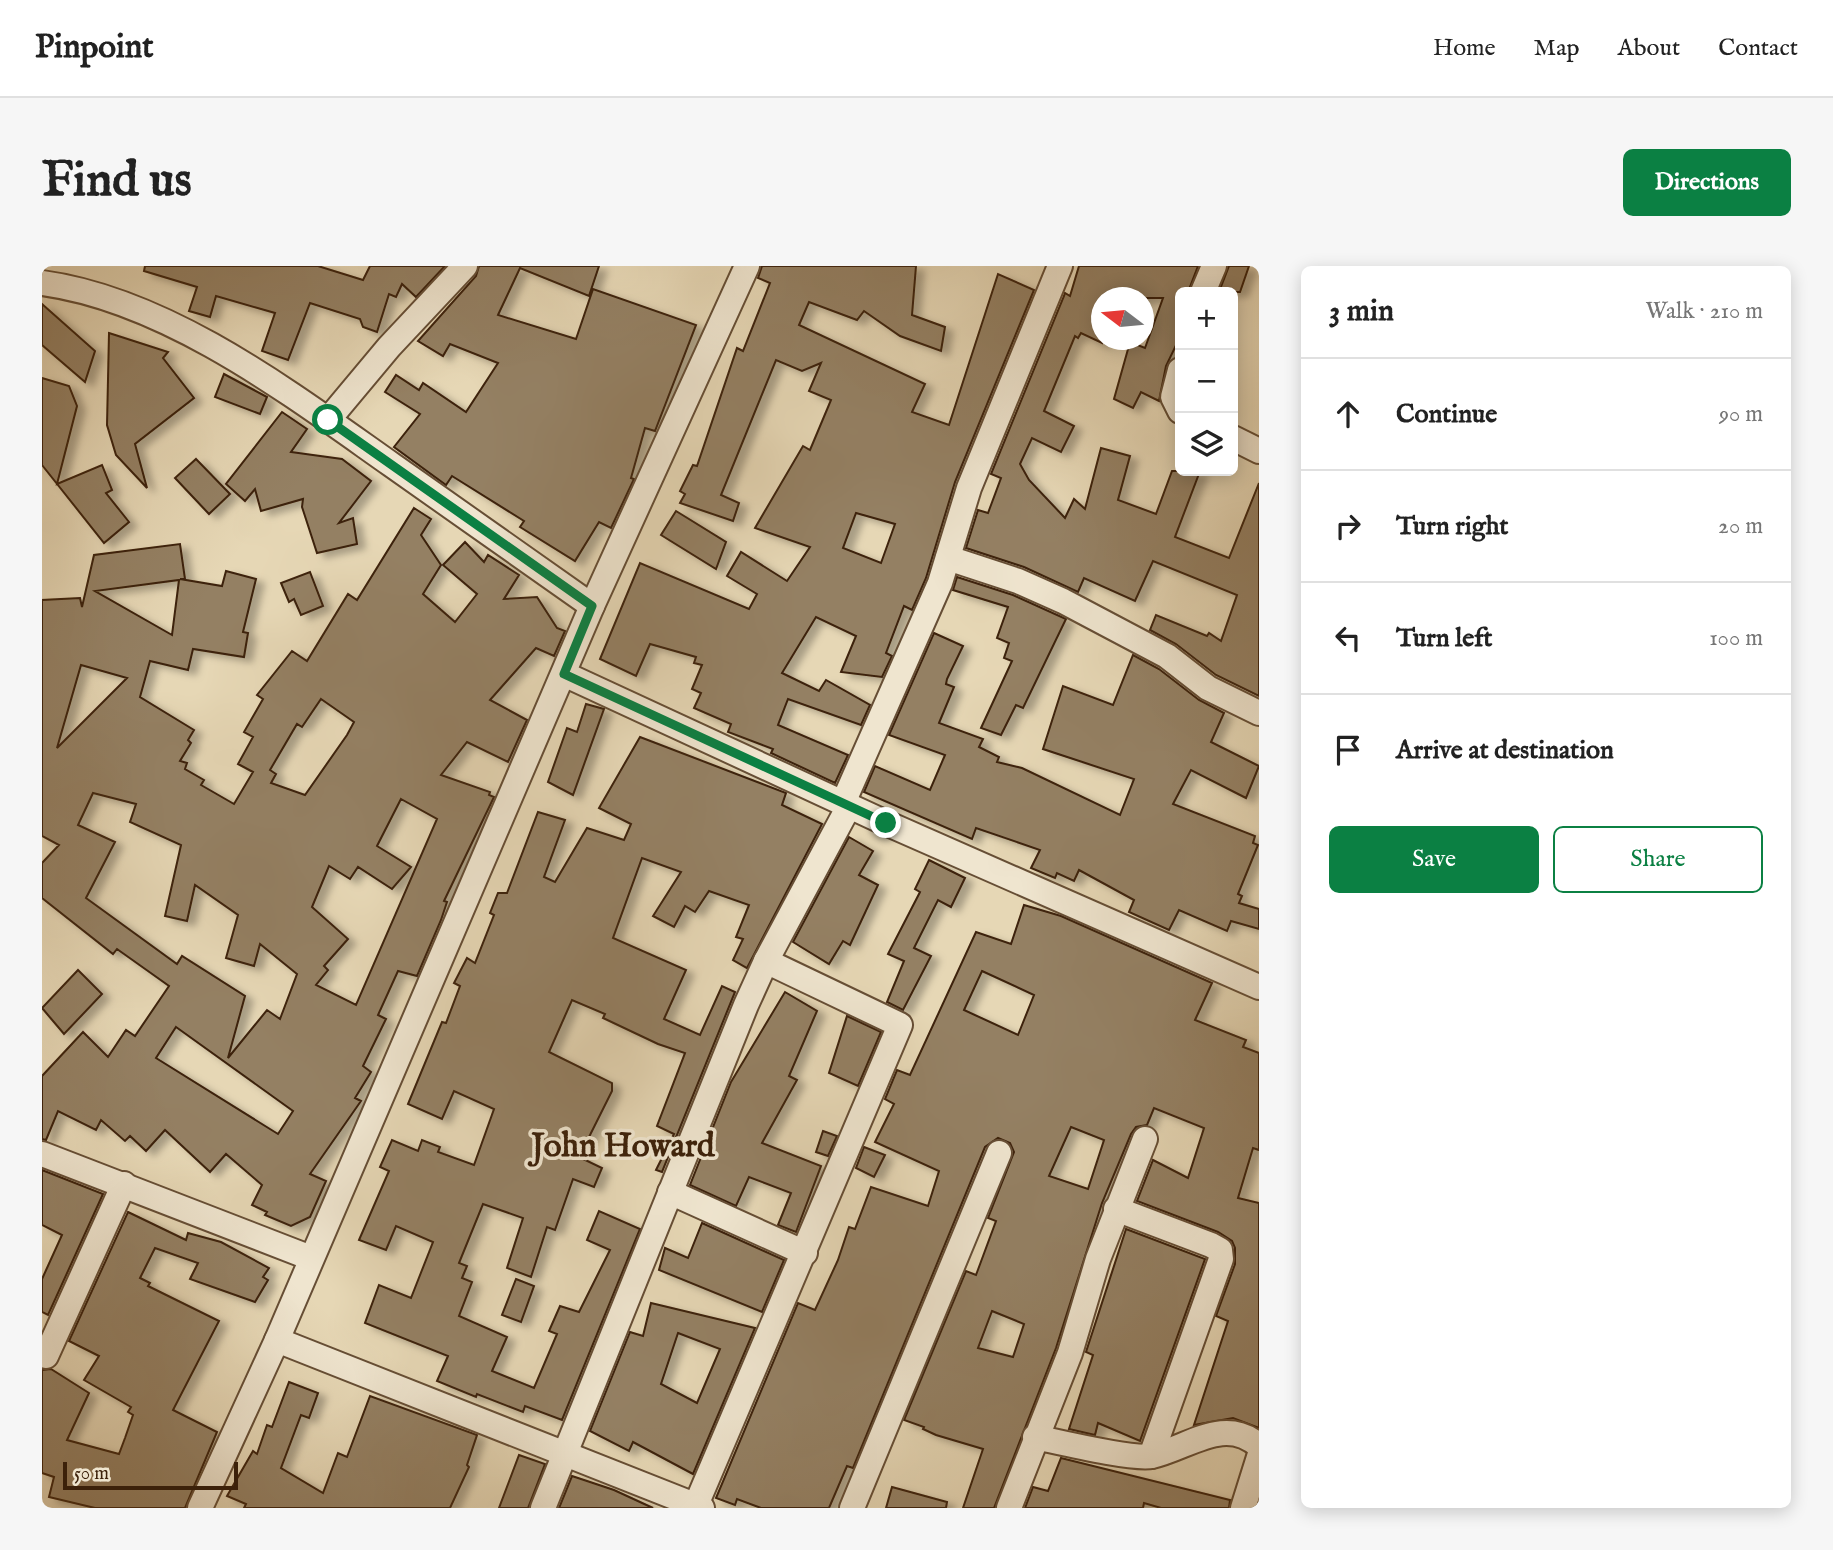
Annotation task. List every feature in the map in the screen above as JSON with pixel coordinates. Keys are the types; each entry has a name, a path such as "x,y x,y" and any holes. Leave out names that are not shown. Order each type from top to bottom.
{"street":[{"path":"328,420 389,347 465,266"},
{"path":"200,1508 277,1340 592,606 747,266"},
{"path":"543,1508 766,961 846,805 940,583 969,488 1060,266"},
{"path":"1205,287 1214,266"},
{"path":"42,283 100,297 146,314 227,355 328,420 592,606"},
{"path":"1238,440 1259,451"},
{"path":"948,558 1018,581 1063,601 1167,656 1208,688 1259,713"},
{"path":"564,674 846,805 1259,987"},
{"path":"277,1340 699,1507 900,1024 766,961"},
{"path":"1009,1508 1070,1353 1116,1209 1145,1139"},
{"path":"852,1508 999,1153"},
{"path":"42,1154 312,1258"},
{"path":"46,1356 124,1184"},
{"path":"670,1192 805,1253"},
{"path":"1116,1209 1211,1245 1220,1250 1222,1259 1151,1456"},
{"path":"1035,1437 1151,1456 1212,1433 1225,1432 1253,1441 1259,1446"},
{"path":"1243,1508 1259,1457"}],"building":[{"path":"145,266 318,266 363,280 370,266 445,266 416,297 402,284 396,297 389,294 377,332 363,327 360,319 310,303 288,360 262,351 275,313 216,296 210,317 189,311 197,287 144,271"},
{"path":"479,266 599,266 589,296 520,268 498,315 576,339 593,289 696,325 655,431 645,428 631,478 634,479 611,528 599,522 575,561 520,527 524,521 452,476 446,485 394,447 420,414 385,392 396,375 419,390 423,383 466,412 498,363 450,344 443,356 418,341 476,276"},
{"path":"762,266 916,266 912,315 945,327 941,351 900,336 864,311 857,320 809,302 799,325 925,384 912,412 949,425 998,274 1034,290 955,482 926,578 912,610 904,606 886,653 892,656 882,677 841,672 856,636 816,617 782,673 819,691 826,680 870,705 861,725 788,699 778,725 848,755 835,783 771,753 773,749 728,732 731,724 694,708 701,693 692,689 702,665 694,663 696,657 650,644 636,676 600,659 640,563 749,609 757,594 727,576 741,552 787,581 810,547 755,528 803,446 810,450 831,400 809,391 821,363 802,371 776,360 721,495 739,503 733,521 680,503 685,494 680,491 693,465 697,466 737,348 743,351 770,283 758,278","holes":["856,513 895,524 881,563 843,548"]},
{"path":"1079,266 1198,266 1190,287 1175,287 1175,347 1166,366 1159,401 1141,392 1133,408 1114,399 1128,350 1154,350 1154,323 1163,298 1154,298 1154,287 1091,287 1091,338 1081,333 1078,338 1075,336 1044,411 1074,426 1061,452 1032,438 1020,464 1029,480 1065,518 1074,499 1085,509 1101,448 1130,456 1118,500 1156,514 1172,471 1175,471 1175,476 1198,476 1175,537 1229,558 1259,483 1259,696 1216,675 1176,644 1150,630 1156,615 1207,636 1209,633 1221,641 1237,595 1153,561 1135,601 1084,578 1078,592 1024,567 966,548 978,510 988,513 1001,478 991,474 1065,293 1070,296"},
{"path":"1229,266 1249,266 1240,292 1238,287 1221,287"},
{"path":"42,304 95,351 85,382 42,345"},
{"path":"109,333 168,352 163,358 194,398 135,444 147,488 116,455 107,425"},
{"path":"224,374 267,397 260,414 215,397"},
{"path":"42,378 69,386 77,406 57,484 42,465"},
{"path":"282,412 307,429 291,452 342,459 371,481 339,523 353,518 357,544 317,553 302,507 303,499 261,511 255,489 245,501 226,484"},
{"path":"196,459 230,494 209,514 175,478"},
{"path":"102,465 112,490 106,493 129,522 104,543 57,484"},
{"path":"414,508 431,519 421,535 441,565 423,594 455,622 477,594 443,565 465,542 484,562 488,555 519,575 504,599 537,597 557,628 565,631 554,656 536,648 490,700 527,720 508,762 467,742 441,775 490,792 489,795 494,797 444,901 447,902 441,920 417,976 398,971 378,1015 386,1019 363,1066 371,1072 355,1098 361,1101 310,1174 326,1181 310,1217 291,1226 265,1215 267,1212 252,1205 262,1185 226,1154 210,1172 165,1130 146,1151 130,1136 125,1141 101,1120 96,1130 58,1111 46,1140 42,1139 42,1076 83,1032 108,1057 126,1030 135,1036 169,986 117,949 113,954 42,898 42,863 59,845 42,836 42,600 80,598 82,607 94,555 180,544 185,579 180,579 222,586 226,571 256,579 243,632 248,633 244,657 193,649 188,670 150,661 140,697 194,730 188,740 191,743 180,761 187,763 185,769 204,780 201,785 234,804 253,772 238,764 253,737 244,732 263,699 257,695 292,651 307,661 348,594 357,600","holes":["179,580 172,635 95,591","81,665 127,678 57,748","321,699 354,722 305,795 271,783 276,774 270,770 297,724 302,727","93,793 136,804 130,822 181,845 165,916 187,921 195,885 238,915 226,958 254,966 260,944 297,974 280,1019 267,1010 228,1058 245,996 182,956 177,964 86,898 115,842 78,825","401,799 437,819 356,1005 316,985 328,970 324,966 348,939 312,907 329,866 350,879 358,867 392,889 411,867 377,846","176,1027 293,1111 278,1134 156,1058"]},
{"path":"676,511 726,542 716,569 661,535"},
{"path":"310,572 323,606 301,615 294,599 289,602 281,583"},
{"path":"957,577 1013,595 1066,619 1023,708 1016,705 1001,735 981,728 1012,661 1004,658 1009,643 997,638 1008,607 953,590"},
{"path":"934,633 963,646 947,679 946,684 954,687 939,723 983,739 979,747 999,757 997,762 1022,768 1120,815 1134,779 1043,749 1063,686 1113,705 1133,655 1159,669 1199,700 1224,713 1211,742 1259,766 1246,798 1191,770 1173,804 1255,836 1253,843 1258,845 1238,894 1242,896 1239,903 1259,909 1259,929 1231,921 1227,931 1179,910 1169,930 1129,912 1134,900 1079,870 1074,881 1057,873 1055,878 1031,868 1040,850 976,828 972,839 864,792 875,766 930,790 945,755 889,735"},
{"path":"586,704 604,709 573,795 548,782 567,728 577,732"},
{"path":"640,737 786,793 782,805 822,824 747,968 733,960 743,939 736,937 749,905 709,891 695,912 685,906 674,927 653,916 681,872 642,858 613,938 686,970 664,1019 700,1035 722,986 735,992 662,1172 656,1170 674,1134 657,1126 685,1053 658,1044 603,1018 605,1014 572,1000 549,1052 612,1083 612,1091 579,1157 602,1168 594,1187 573,1179 555,1230 547,1227 531,1277 507,1268 523,1218 483,1204 459,1263 467,1266 462,1278 472,1282 459,1316 507,1337 492,1371 534,1388 557,1334 549,1331 560,1306 579,1312 610,1250 587,1240 599,1211 640,1229 562,1420 525,1406 523,1412 437,1381 448,1356 365,1323 379,1285 411,1298 433,1242 396,1226 386,1250 359,1240 389,1171 380,1167 392,1140 418,1151 422,1140 440,1147 438,1152 474,1165 494,1109 454,1091 442,1119 408,1104 442,1022 446,1023 460,986 454,983 467,958 475,963 494,915 490,913 498,893 507,893 538,812 565,820 544,877 555,882 587,828 624,840 631,824 599,808"},
{"path":"849,837 873,851 859,875 878,885 850,945 843,941 829,964 793,942"},
{"path":"929,860 965,878 951,907 938,900 914,948 931,956 903,1010 887,1002 904,961 888,954 920,892 915,889"},
{"path":"1024,905 1061,916 1212,983 1195,1020 1246,1040 1243,1047 1259,1053 1259,1150 1253,1148 1238,1198 1259,1203 1259,1428 1233,1418 1194,1425 1228,1321 1216,1316 1235,1264 1235,1248 1232,1241 1218,1232 1137,1201 1153,1160 1188,1178 1204,1128 1154,1108 1147,1125 1136,1127 1131,1134 1102,1203 1056,1348 994,1508 963,1508 983,1449 936,1435 923,1429 924,1427 904,1420 966,1271 976,1275 996,1221 988,1218 1014,1152 1010,1143 998,1138 985,1147 853,1468 847,1466 829,1508 761,1508 737,1499 735,1505 716,1498 798,1303 815,1310 838,1260 849,1227 855,1229 871,1187 928,1206 939,1171 875,1142 894,1104 885,1099 897,1070 910,1075 976,932 1011,944","holes":["982,971 1034,995 1018,1035 964,1010","1071,1127 1104,1140 1088,1189 1049,1176","992,1311 1024,1324 1013,1357 978,1348"]},
{"path":"78,970 102,994 64,1034 42,1008"},
{"path":"785,992 817,1011 789,1076 797,1080 762,1143 821,1166 796,1232 778,1225 791,1193 749,1177 736,1206 690,1185 731,1082"},
{"path":"847,1016 881,1032 858,1086 829,1073"},
{"path":"823,1131 837,1136 828,1156 816,1152"},
{"path":"864,1147 885,1155 874,1177 856,1168"},
{"path":"42,1170 103,1194 48,1315 42,1312 42,1279 62,1235 42,1225"},
{"path":"128,1212 186,1240 188,1233 221,1242 269,1268 263,1277 268,1280 255,1302 190,1279 198,1263 155,1248 140,1278 150,1283 148,1286 219,1321 173,1410 217,1432 185,1508 95,1508 49,1497 54,1477 42,1473 42,1370 51,1369 89,1393 67,1440 119,1454 133,1415 128,1412 131,1407 84,1380 99,1356 69,1341"},
{"path":"702,1223 784,1260 762,1312 659,1270 665,1248 688,1258"},
{"path":"1126,1229 1205,1259 1140,1441 1098,1423 1095,1435 1069,1429 1093,1355 1086,1352"},
{"path":"516,1279 534,1286 521,1322 502,1315"},
{"path":"651,1303 755,1328 693,1474 633,1442 629,1451 590,1431 630,1332 643,1336","holes":["678,1333 720,1349 697,1403 661,1384"]},
{"path":"289,1382 318,1393 309,1418 301,1415 281,1468 323,1493 338,1453 347,1457 370,1396 477,1435 467,1465 469,1467 450,1508 244,1508 246,1504 227,1496 253,1451 257,1454 267,1425 272,1427"},
{"path":"519,1455 545,1464 528,1508 499,1508"},
{"path":"1061,1458 1230,1500 1229,1508 1161,1508 1144,1503 1143,1508 1025,1508 1033,1487 1048,1491"},
{"path":"572,1476 614,1490 653,1508 559,1508"},
{"path":"892,1487 947,1502 946,1508 886,1508"}],"district":[{"name":"John Howard","path":"623,1147"}],"route":[{"path":"328,420 592,606 564,674 886,823"}]}
